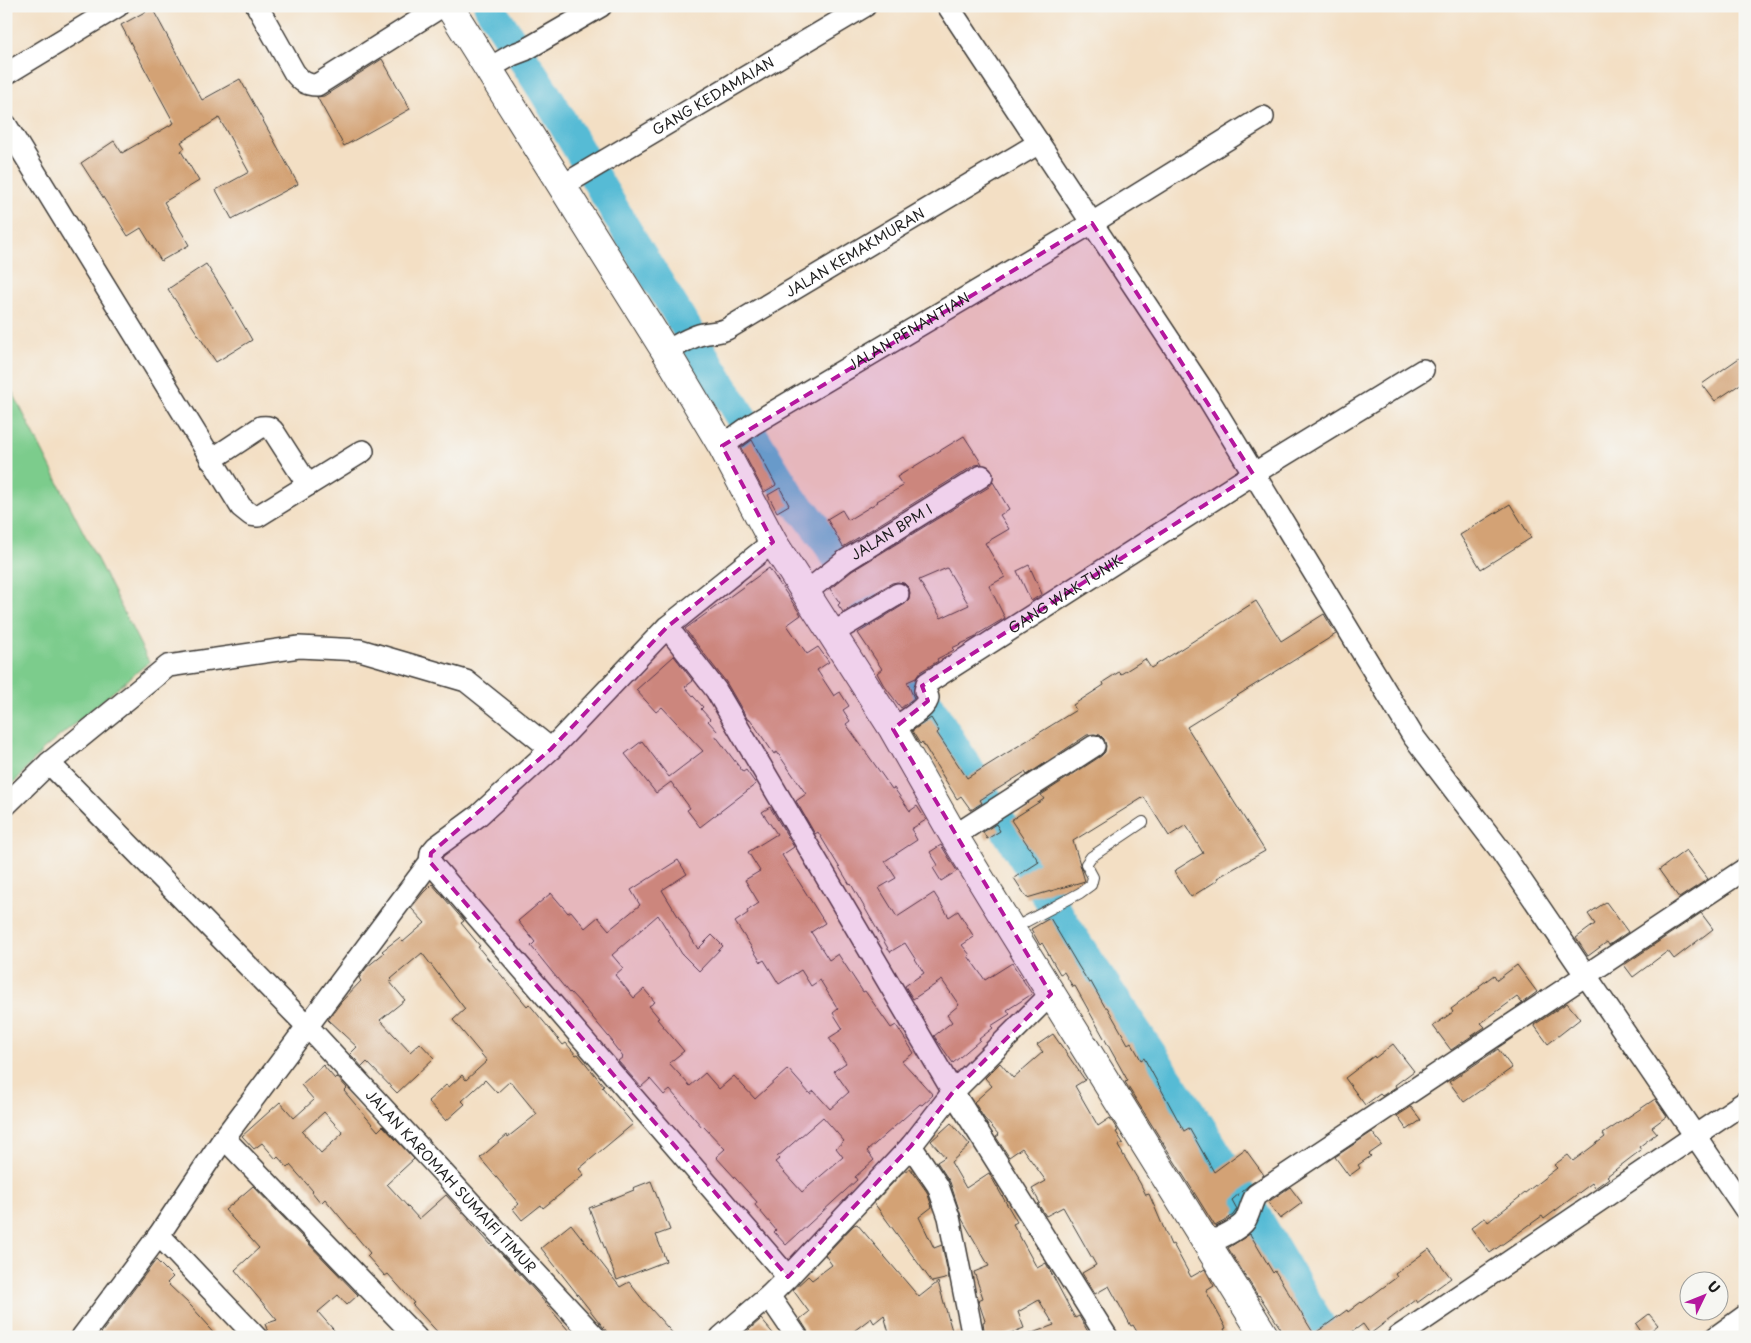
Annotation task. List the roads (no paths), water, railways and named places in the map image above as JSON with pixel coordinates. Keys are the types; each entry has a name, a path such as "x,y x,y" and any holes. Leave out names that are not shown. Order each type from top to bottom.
{"street":[{"path":"6,74 118,6"},
{"path":"257,6 294,72 308,85 317,85 440,8 488,69 582,174 685,342 722,446 773,542 893,729 954,836 1011,930 1265,1337"},
{"path":"488,69 601,6"},
{"name":"GANG KEDAMAIAN","path":"582,174 865,6"},
{"path":"948,6 1039,143 1098,219 1208,398 1259,471 1413,736 1501,851 1590,973 1699,1133 1745,1208"},
{"name":"JALAN PENANTIAN","path":"722,446 748,427 1098,219 1263,117"},
{"path":"6,125 241,507 251,515 258,516 363,451"},
{"name":"JALAN KEMAKMURAN","path":"685,342 727,329 1039,143"},
{"path":"1259,471 1423,370"},
{"path":"211,460 266,426 274,432 308,485"},
{"name":"GANG WAK TUNIK","path":"893,729 924,705 928,697 925,691 927,683 1259,471"},
{"name":"JALAN BPM I","path":"805,593 840,565 982,476"},
{"path":"82,1337 159,1236 224,1138 430,862 431,853 436,847 478,816 551,749 666,627 773,542"},
{"path":"832,634 898,594"},
{"path":"666,627 716,690 953,1092 1107,1337"},
{"path":"6,805 49,763 168,666 299,647 360,650 466,681 551,749"},
{"path":"954,836 1094,746"},
{"name":"JALAN KAROMAH SUMAIFI TIMUR","path":"49,763 307,1026 595,1337"},
{"path":"430,862 788,1277"},
{"path":"1207,1244 1240,1226 1256,1195 1745,869"},
{"path":"721,1337 788,1277 911,1146 953,1092 1051,994"},
{"path":"1398,1337 1745,1102"},
{"path":"224,1138 416,1337"},
{"path":"911,1146 938,1186 949,1217 973,1337"},
{"path":"159,1236 256,1337"},
{"path":"769,1296 797,1337"},
{"path":"1716,1337 1745,1316"}],"lane":[{"path":"1011,930 1092,885 1093,877 1086,864 1091,857 1143,822"}],"waterway":[{"path":"489,6 545,93 628,233 793,501 807,515 827,542 1074,939 1199,1125 1260,1223 1327,1337"}]}
